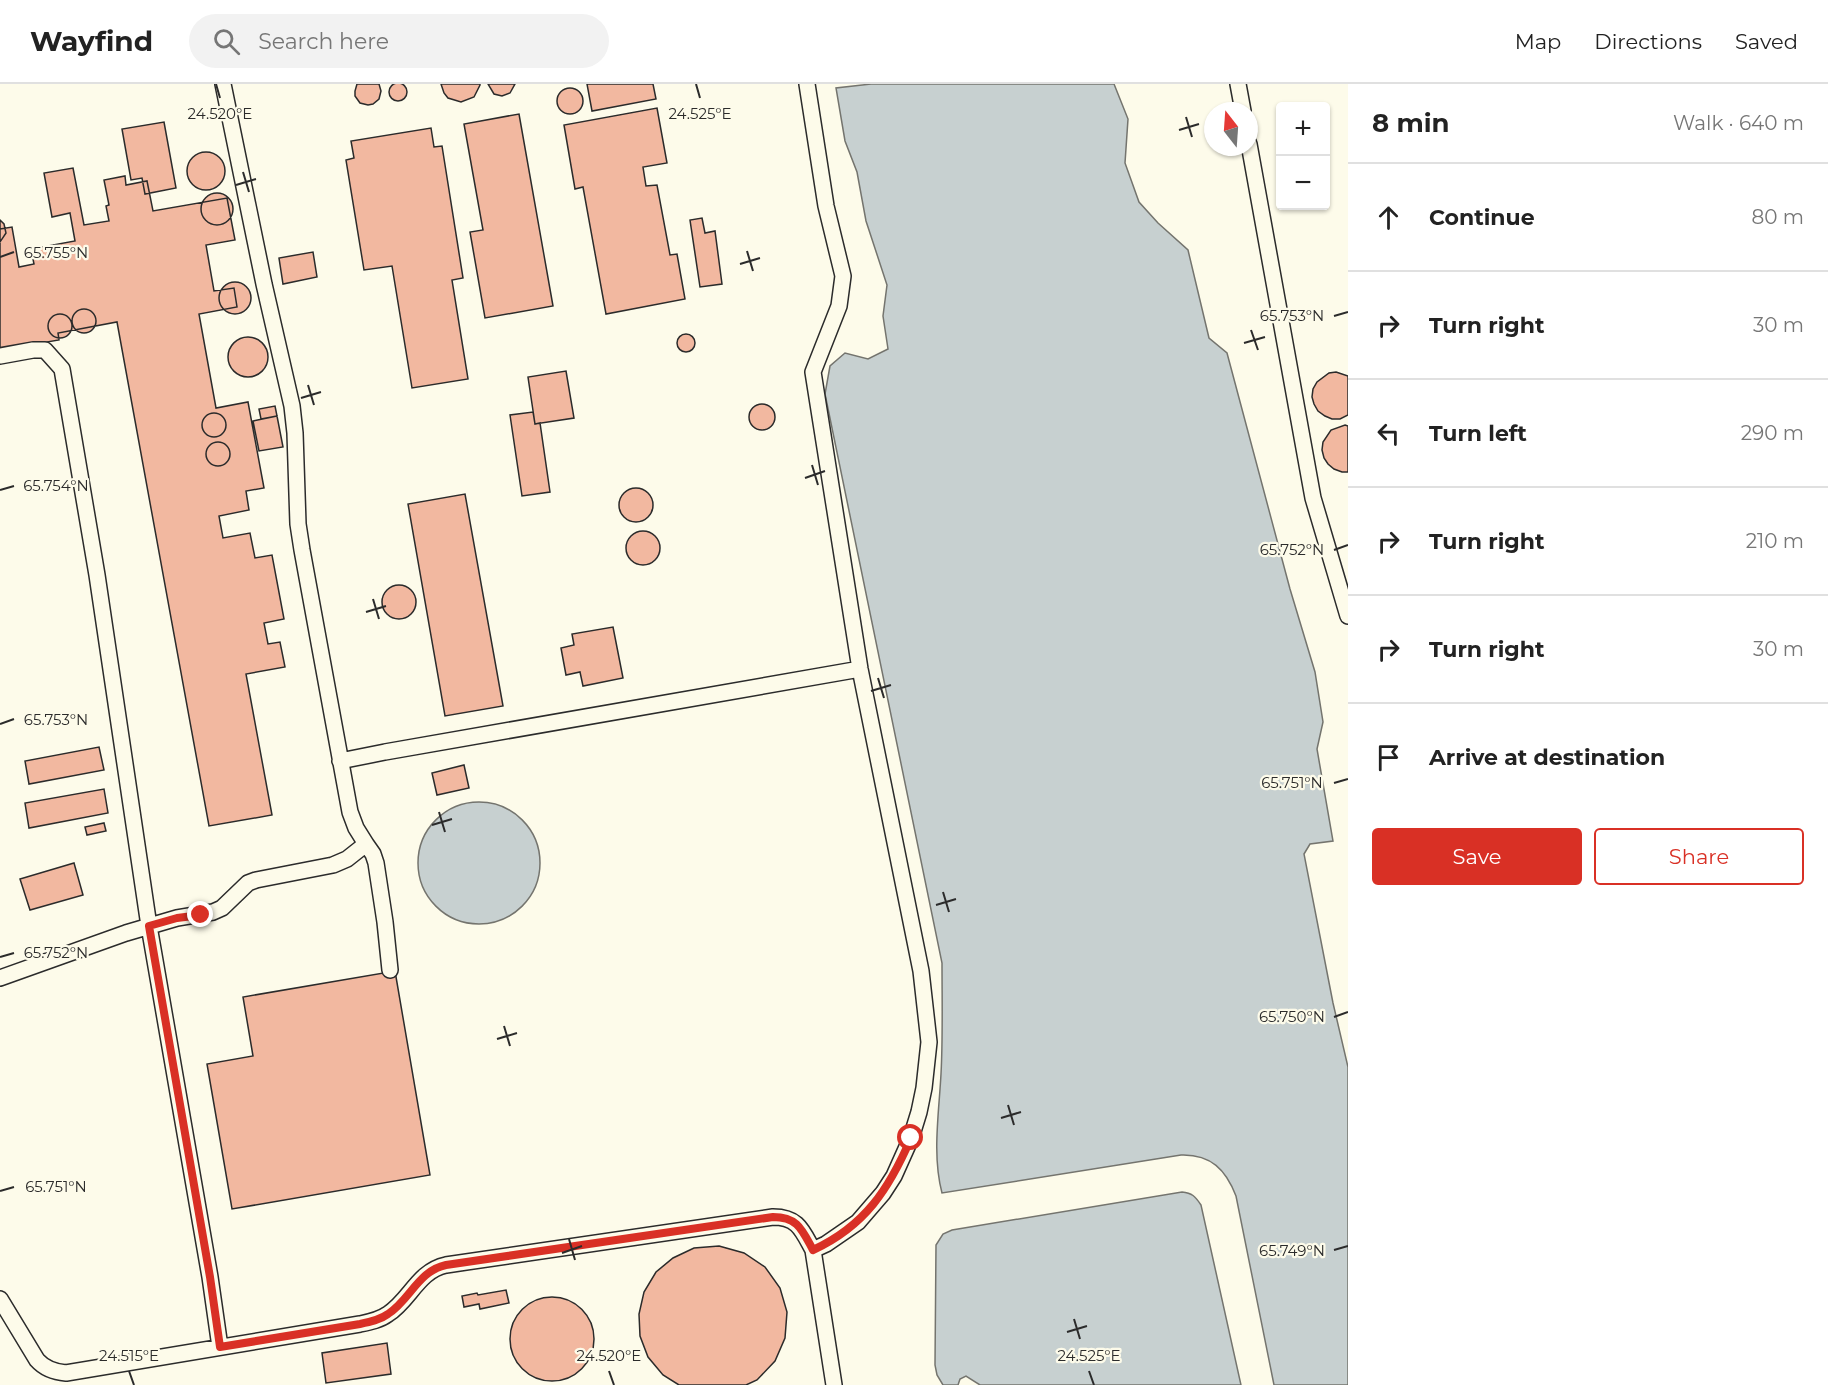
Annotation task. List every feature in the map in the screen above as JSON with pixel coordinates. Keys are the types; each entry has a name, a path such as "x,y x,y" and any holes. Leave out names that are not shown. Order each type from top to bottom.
{"street":[{"path":"224,84 264,284 292,406 298,524 340,761 350,812 356,828 373,854 376,863 390,969"},
{"path":"807,84 826,206 843,276 839,306 813,372 860,669 921,971 929,1042 919,1112 911,1138 894,1176 877,1201 858,1222 813,1250"},
{"path":"1238,84 1241,102"},
{"path":"1251,156 1313,498 1348,616"},
{"path":"0,356 45,350 62,369 97,575 149,926 220,1347"},
{"path":"340,761 860,669"},
{"path":"0,978 126,933 177,918 213,912 222,908 248,883 333,865 347,859 366,844"},
{"path":"0,1299 43,1367 54,1372 66,1373 375,1320 387,1315 426,1274 446,1265 773,1217 787,1217 804,1232 813,1250 834,1385"}],"shaded area":[{"path":"871,84 1114,84 1128,119 1125,163 1139,202 1188,250 1209,338 1227,353 1290,589 1315,672 1323,722 1317,749 1333,841 1310,844 1304,854 1348,1067 1348,1385 1274,1385 1236,1196 1222,1171 1201,1157 1181,1155 942,1193 937,1149 942,1060 942,963 825,394 830,366 845,353 868,359 888,349 883,316 887,285 866,221 857,172 845,141 836,88"},
{"path":"479,802 502,806 522,820 536,840 540,863 536,886 522,906 502,920 479,924 456,920 436,906 422,886 418,863 422,840 436,820 456,806"},
{"path":"1182,1192 1193,1195 1201,1205 1241,1385 980,1385 966,1376 960,1379 958,1385 943,1385 937,1375 935,1365 936,1245 943,1234 952,1230"}],"building":[{"path":"398,83 404,86 407,92 404,98 398,101 392,98 389,92 392,86"},
{"path":"357,84 379,84 381,91 379,99 373,104 360,103 355,96"},
{"path":"441,84 480,85 474,97 461,102 448,98"},
{"path":"488,84 515,84 510,93 502,96 494,94"},
{"path":"587,84 653,84 656,99 592,111"},
{"path":"570,88 579,92 583,101 579,110 570,114 561,110 557,101 561,92"},
{"path":"657,108 667,163 643,167 646,186 657,185 670,255 677,254 685,299 606,314 583,187 575,189 564,125"},
{"path":"519,114 553,306 485,318 470,232 483,230 464,124"},
{"path":"164,122 176,188 145,194 142,178 131,180 122,129"},
{"path":"431,128 434,147 442,146 463,278 452,280 468,379 412,388 392,266 364,270 346,160 354,158 351,141"},
{"path":"206,152 220,157 225,171 220,185 206,190 192,185 187,171 192,157"},
{"path":"73,168 84,225 109,221 106,206 109,205 104,180 125,176 126,185 147,181 153,211 227,198 235,240 206,245 214,291 234,288 237,307 199,314 216,408 248,402 264,488 246,491 249,510 219,516 223,538 250,533 255,558 272,555 284,619 264,623 268,644 280,642 285,667 246,674 272,815 209,826 117,322 58,333 59,340 0,350 0,229 12,227 19,267 34,264 31,249 75,241 70,213 52,217 44,173"},
{"path":"217,193 229,197 233,209 229,221 217,225 205,221 201,209 205,197"},
{"path":"702,218 705,233 715,231 722,284 700,287 690,220"},
{"path":"0,220 4,224 6,233 0,242"},
{"path":"313,252 317,277 283,284 279,258"},
{"path":"235,282 247,286 251,298 247,310 235,314 223,310 219,298 223,286"},
{"path":"84,309 93,312 96,321 93,330 84,333 75,330 72,321 75,312"},
{"path":"60,314 69,317 72,326 69,335 60,338 51,335 48,326 51,317"},
{"path":"686,334 692,337 695,343 692,349 686,352 680,349 677,343 680,337"},
{"path":"248,337 262,343 268,357 262,371 248,377 234,371 228,357 234,343"},
{"path":"566,371 574,418 535,424 528,377"},
{"path":"1336,372 1348,376 1348,415 1340,419 1332,419 1318,411 1312,397 1317,382 1329,373"},
{"path":"762,404 771,408 775,417 771,426 762,430 753,426 749,417 753,408"},
{"path":"275,406 277,416 261,419 259,409"},
{"path":"533,412 535,424 540,423 550,492 522,496 510,415"},
{"path":"214,413 223,416 226,425 223,434 214,437 205,434 202,425 205,416"},
{"path":"277,416 283,447 259,451 253,421"},
{"path":"1348,426 1348,472 1342,472 1328,464 1322,450 1323,442 1331,430"},
{"path":"218,442 227,445 230,454 227,463 218,466 209,463 206,454 209,445"},
{"path":"636,488 648,493 653,505 648,517 636,522 624,517 619,505 624,493"},
{"path":"465,494 503,706 445,716 408,504"},
{"path":"643,531 655,536 660,548 655,560 643,565 631,560 626,548 631,536"},
{"path":"399,585 411,590 416,602 411,614 399,619 387,614 382,602 387,590"},
{"path":"613,627 623,678 583,686 580,672 566,675 561,648 574,645 572,634"},
{"path":"99,747 104,770 29,784 25,761"},
{"path":"464,765 469,788 437,795 432,773"},
{"path":"104,789 108,813 29,828 25,803"},
{"path":"104,823 106,831 87,835 85,827"},
{"path":"74,863 83,895 30,910 20,879"},
{"path":"395,971 430,1175 232,1209 207,1064 253,1056 243,997"},
{"path":"719,1246 744,1253 765,1267 780,1288 787,1312 785,1338 775,1361 757,1380 746,1385 679,1385 663,1375 648,1357 640,1336 639,1314 644,1292 656,1272 673,1258 694,1248"},
{"path":"506,1290 509,1303 480,1309 479,1304 464,1307 462,1296"},
{"path":"552,1297 568,1300 582,1309 591,1323 594,1339 591,1355 582,1369 568,1378 552,1381 536,1378 522,1369 513,1355 510,1339 513,1323 522,1309 536,1300"},
{"path":"387,1343 391,1374 326,1383 322,1353"}],"route":[{"path":"201,915 177,918 149,926 220,1347 375,1320 387,1315 426,1274 446,1265 773,1217 787,1217 792,1220 804,1232 813,1250 844,1232 871,1209 894,1176 911,1138"}]}
